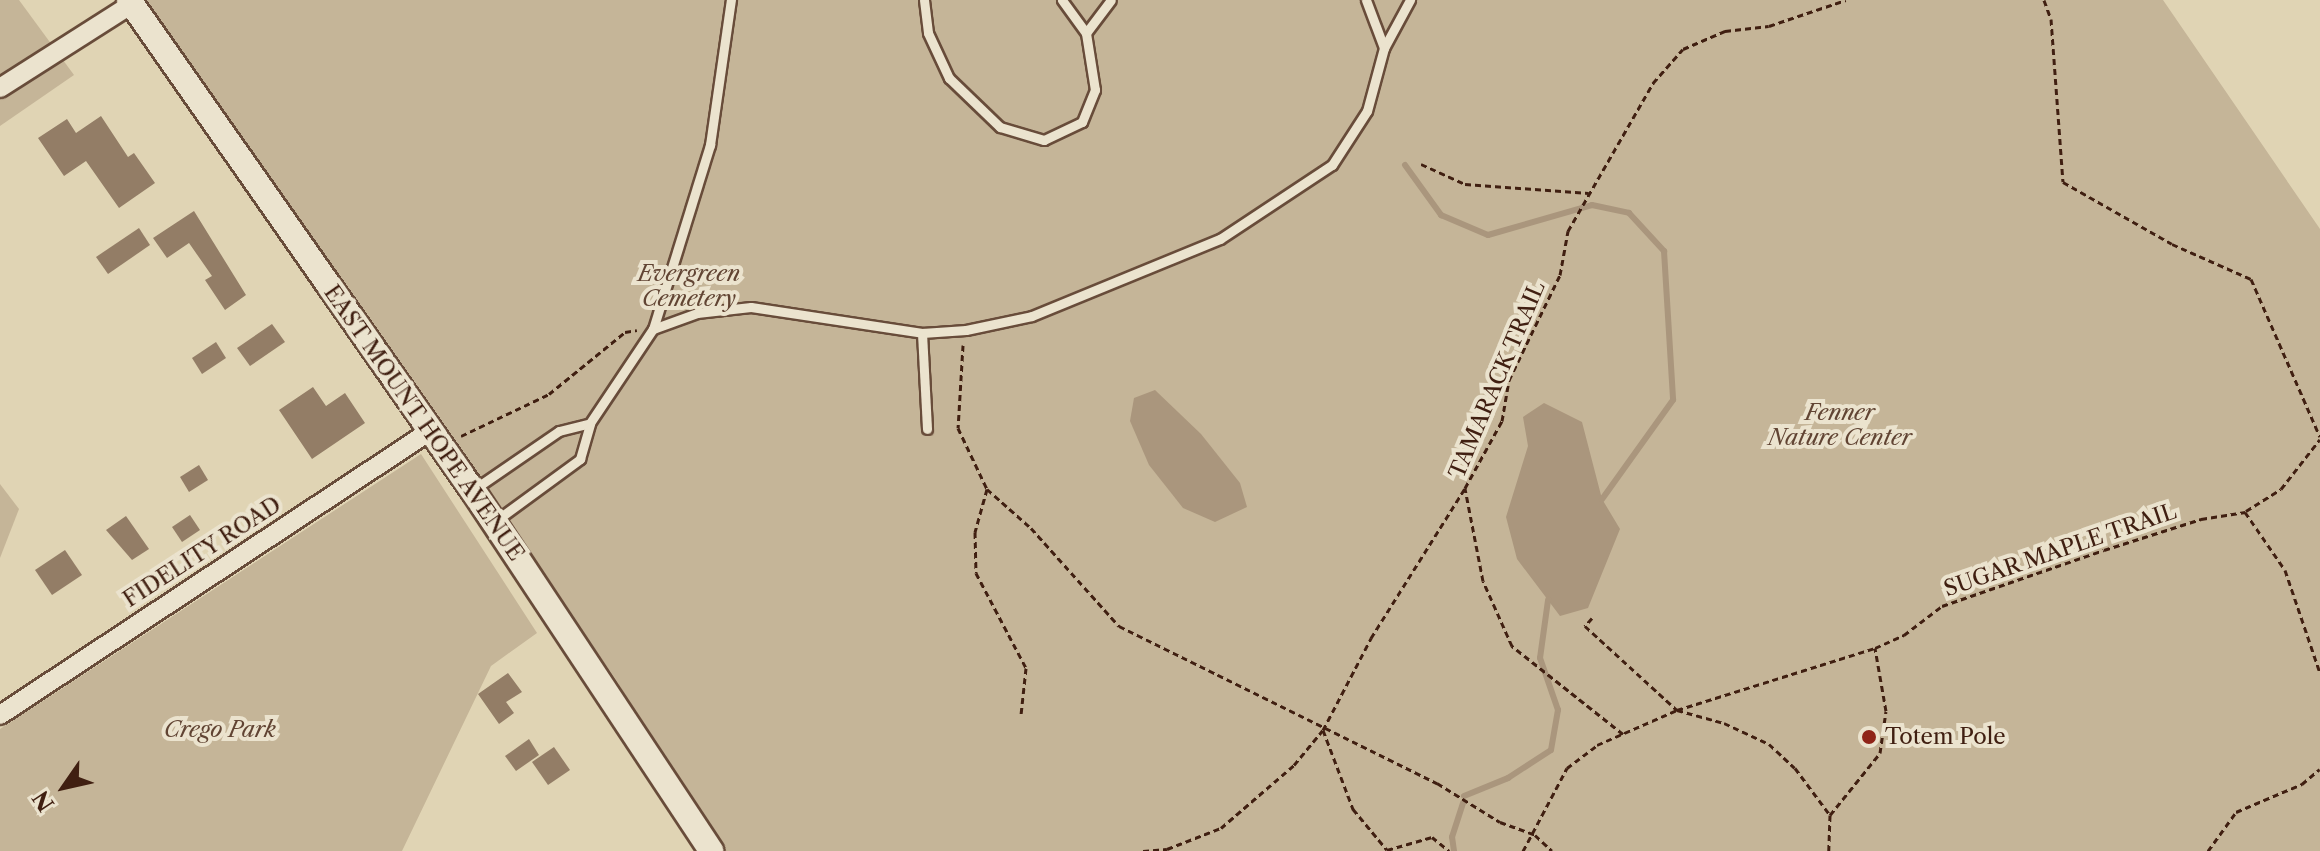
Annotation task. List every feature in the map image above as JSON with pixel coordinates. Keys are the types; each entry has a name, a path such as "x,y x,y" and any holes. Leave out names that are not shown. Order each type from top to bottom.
{"street":[{"path":"0,88 131,2"},
{"name":"EAST MOUNT HOPE AVENUE","path":"131,2 473,491 711,851"},
{"name":"FIDELITY ROAD","path":"0,715 430,431"}],"lane":[{"path":"494,522 580,459 590,423 653,329 710,145 731,0"},
{"path":"924,0 928,33 949,78 1000,127 1044,140 1082,122 1095,90 1086,33 1062,0"},
{"path":"1086,33 1111,0"},
{"path":"1366,0 1384,48"},
{"path":"653,329 697,313 751,307 922,333 966,330 1032,316 1143,274 1220,239 1332,165 1367,111 1384,48 1410,0"},
{"path":"922,333 927,429"},
{"path":"473,491 559,431 590,423"}],"path":[{"name":"TAMARACK TRAIL","path":"1623,734 1512,646 1492,610 1465,488 1502,421 1509,380 1560,275 1568,231 1653,83 1683,49 1725,31 1769,26 1846,0"},
{"path":"2044,0 2051,19 2063,182 2172,244 2251,279 2320,438 2281,489 2245,512 2285,570 2320,673"},
{"path":"1421,164 1465,184 1589,193"},
{"path":"458,438 549,394 625,332 653,329"},
{"path":"966,330 956,395 958,428 987,489 1031,528 1119,626 1535,835 1552,851"},
{"path":"1143,851 1167,849 1221,828 1294,765 1323,730 1371,638 1465,488"},
{"path":"987,489 975,532 976,573 1026,668 1021,715"},
{"name":"SUGAR MAPLE TRAIL","path":"1523,851 1535,835 1567,768 1623,734 1677,710 1875,648 1904,635 1942,606 2173,528 2245,512"},
{"path":"1592,618 1585,626 1677,710 1724,723 1769,744 1819,795 1830,815 1829,851"},
{"path":"1830,815 1880,753 1886,711 1875,648"},
{"path":"1323,730 1353,809 1386,851 1432,837 1449,851"},
{"path":"2208,851 2236,812 2302,784 2320,769"}],"green space":[{"path":"0,0 19,0 74,75 0,126"},
{"name":"Fenner Nature Center","path":"138,0 2163,0 2320,229 2320,851 720,851 615,678"},
{"name":"Crego Park","path":"421,454 537,633 491,666 402,851 0,851 0,729"},
{"path":"0,484 19,509 0,558"}],"shaded area":[{"path":"1155,390 1201,434 1240,483 1247,507 1215,522 1183,508 1149,465 1130,421 1134,398"},
{"path":"1544,403 1582,422 1602,499 1620,529 1588,608 1560,616 1517,559 1506,517 1528,446 1523,417"}],"building":[{"path":"101,116 128,157 134,153 155,183 119,208 86,161 64,176 38,138 67,119 76,133"},
{"path":"194,211 246,295 225,310 205,280 212,276 189,243 167,258 153,238"},
{"path":"139,228 150,245 108,274 96,257"},
{"path":"272,324 285,342 250,366 237,348"},
{"path":"216,342 226,358 202,374 192,358"},
{"path":"313,387 326,406 345,393 365,423 312,459 279,410"},
{"path":"199,465 208,480 189,492 180,477"},
{"path":"190,515 200,530 182,542 172,527"},
{"path":"126,516 149,549 132,560 106,530"},
{"path":"65,550 82,575 52,595 35,570"},
{"path":"508,673 522,692 506,702 514,713 499,724 478,694"},
{"path":"529,739 539,755 516,771 505,756"},
{"path":"554,747 570,770 548,785 532,762"}],"waterway":[{"path":"1405,165 1441,215 1488,235 1592,205 1629,213 1664,251 1673,400 1602,499"},
{"path":"1464,796 1508,778 1551,750 1558,710 1540,658 1548,600"},
{"path":"1454,851 1452,837 1463,803"}],"place":[{"name":"Totem Pole","path":"1869,737"}],"park label":[{"name":"Evergreen Cemetery","path":"689,286"}]}
